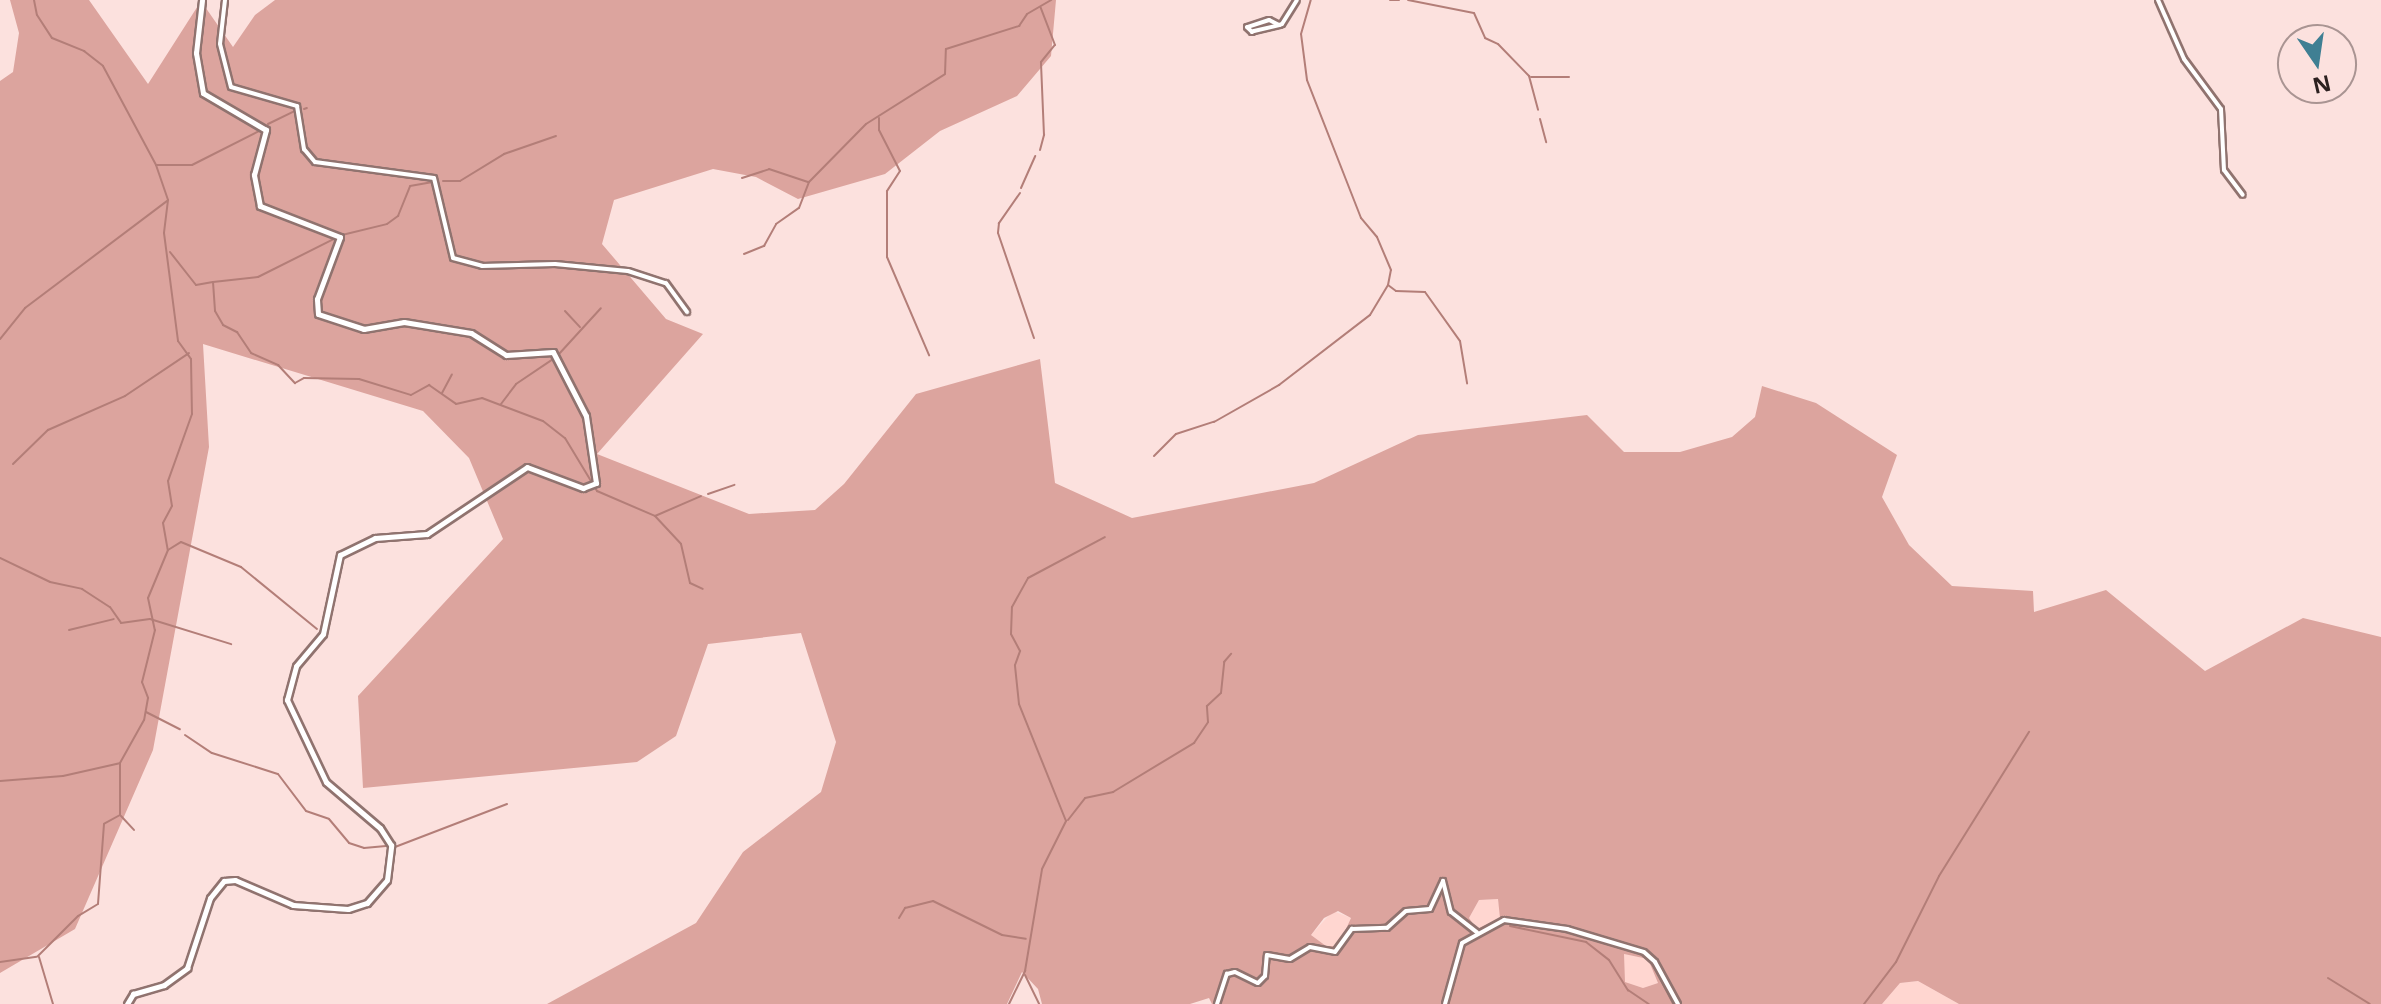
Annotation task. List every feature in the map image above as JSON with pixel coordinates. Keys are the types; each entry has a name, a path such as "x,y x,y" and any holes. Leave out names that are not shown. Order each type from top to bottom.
{"street":[{"path":"127,1004 133,994 164,985 187,968 210,898 224,881 235,880 293,905 348,909 367,903 387,880 391,845 380,828 326,782 287,700 296,666 323,634 340,555 375,538 427,534 527,467 587,489 596,483 586,416 553,352 506,355 471,333 404,322 364,329 318,314 317,299 340,237 260,206 254,175 266,130 203,93 196,53 202,0"},
{"path":"225,0 220,44 231,87 299,107 304,149 315,162 434,178 453,258 482,266 539,263 628,271 666,283 687,312"},
{"path":"1279,25 1269,20 1247,28 1252,32 1279,25 1297,0"},
{"path":"2158,0 2184,59 2221,109 2226,132 2224,170 2243,195"},
{"path":"1217,1004 1228,973 1258,983 1265,976 1267,955 1290,959 1308,947 1333,953 1351,930 1387,928 1406,911 1429,910 1443,881 1451,912 1477,932"},
{"path":"1445,1004 1459,950 1477,932 1506,921 1567,929 1639,950 1653,959 1678,1004"}],"shaded area":[{"path":"10,0 89,0 148,84 201,1 233,47 255,15 275,0 1056,0 1051,56 1017,96 940,131 885,174 798,199 756,177 713,169 614,200 602,244 666,319 703,334 597,454 749,514 815,510 844,484 916,394 1040,359 1055,483 1132,518 1314,483 1418,435 1587,415 1624,452 1680,452 1732,437 1755,417 1762,386 1816,403 1897,455 1882,497 1909,545 1952,586 2033,591 2034,612 2106,590 2205,671 2303,618 2381,637 2381,1004 1959,1004 1918,981 1900,983 1882,1004 1212,1004 1209,998 1190,1004 1042,1004 1038,989 1022,972 1007,1004 547,1004 696,923 743,852 821,792 836,742 801,633 708,644 676,736 637,762 363,788 358,696 503,539 469,458 423,411 203,344 209,447 153,750 75,929 0,973 0,81 13,72 19,33","holes":["1498,899 1500,918 1477,929 1469,918 1479,900","1338,911 1351,918 1338,946 1326,946 1311,935 1324,918","1624,954 1648,959 1658,983 1643,988 1625,982"]},
{"path":"1498,899 1501,918 1478,929 1469,918 1479,900"},
{"path":"1333,911 1351,918 1337,946 1326,946 1311,935"},
{"path":"1624,954 1648,959 1658,983 1643,988 1624,982"},
{"path":"1918,981 1959,1004 1882,1004 1900,983"}],"waterway":[{"path":"34,0 37,15 52,38 84,51 103,66 156,165 168,200 164,233 178,341 191,359 192,414 168,481 172,506 163,523 168,550 148,598 155,630 142,682 148,698 144,720 120,763 120,815 104,824 98,904 78,916 38,956"},
{"path":"744,254 764,246 776,224 799,208 809,182 866,124 945,74 946,49 1019,26 1027,14 1051,0"},
{"path":"1154,456 1176,434 1214,422 1279,385 1370,315 1388,285 1391,270 1377,237 1361,218 1307,80 1301,34 1311,0"},
{"path":"1390,0 1399,0"},
{"path":"1408,0 1474,13 1485,38 1498,44 1529,76 1538,110"},
{"path":"1040,150 1044,135 1041,62 1055,45 1041,8"},
{"path":"1531,77 1569,77"},
{"path":"268,124 295,111"},
{"path":"879,118 879,130 900,171 887,191 887,257 929,355"},
{"path":"1540,119 1546,142"},
{"path":"156,165 192,165 261,130"},
{"path":"443,181 460,181 504,154 556,136"},
{"path":"1021,188 1035,156"},
{"path":"742,178 769,169 808,182"},
{"path":"342,235 387,224 398,216 410,186 433,182"},
{"path":"1020,193 999,223 998,233 1034,338"},
{"path":"0,339 25,308 167,201"},
{"path":"213,282 258,277 334,239"},
{"path":"170,252 196,285 213,282 215,311 223,325 237,332 251,353 278,365 295,383 304,378 359,379 411,395 429,385 456,404 482,398 543,421 565,438 597,491 655,516 681,544 690,583 703,589"},
{"path":"1388,285 1396,291 1425,292 1460,341 1467,383"},
{"path":"559,354 601,308"},
{"path":"565,311 580,327"},
{"path":"13,464 48,430 125,396 189,353"},
{"path":"501,404 516,384 553,359"},
{"path":"442,393 452,374"},
{"path":"708,494 734,485"},
{"path":"655,516 701,496"},
{"path":"1009,1004 1025,971 1042,869 1066,821 1019,704 1015,665 1020,651 1011,634 1012,607 1028,578 1105,537"},
{"path":"168,550 181,542 241,567 317,629"},
{"path":"0,558 50,582 82,589 110,607 121,623 150,619 231,644"},
{"path":"69,630 114,619"},
{"path":"1068,820 1085,798 1113,792 1194,743 1208,722 1207,706 1221,693 1224,662 1231,654"},
{"path":"146,712 180,729"},
{"path":"1864,1004 1896,962 1939,876 2029,732"},
{"path":"185,735 212,753 278,774 306,811 329,819 349,843 364,848 386,846"},
{"path":"0,781 63,776 120,763"},
{"path":"395,847 507,804"},
{"path":"121,816 134,830"},
{"path":"899,918 905,908 933,901 1002,935 1026,939"},
{"path":"1510,926 1586,942 1609,960 1628,990 1649,1004"},
{"path":"0,962 37,957"},
{"path":"39,957 53,1004"},
{"path":"1025,975 1039,1004"},
{"path":"1660,978 1673,1004"},
{"path":"2328,978 2370,1004"}]}
